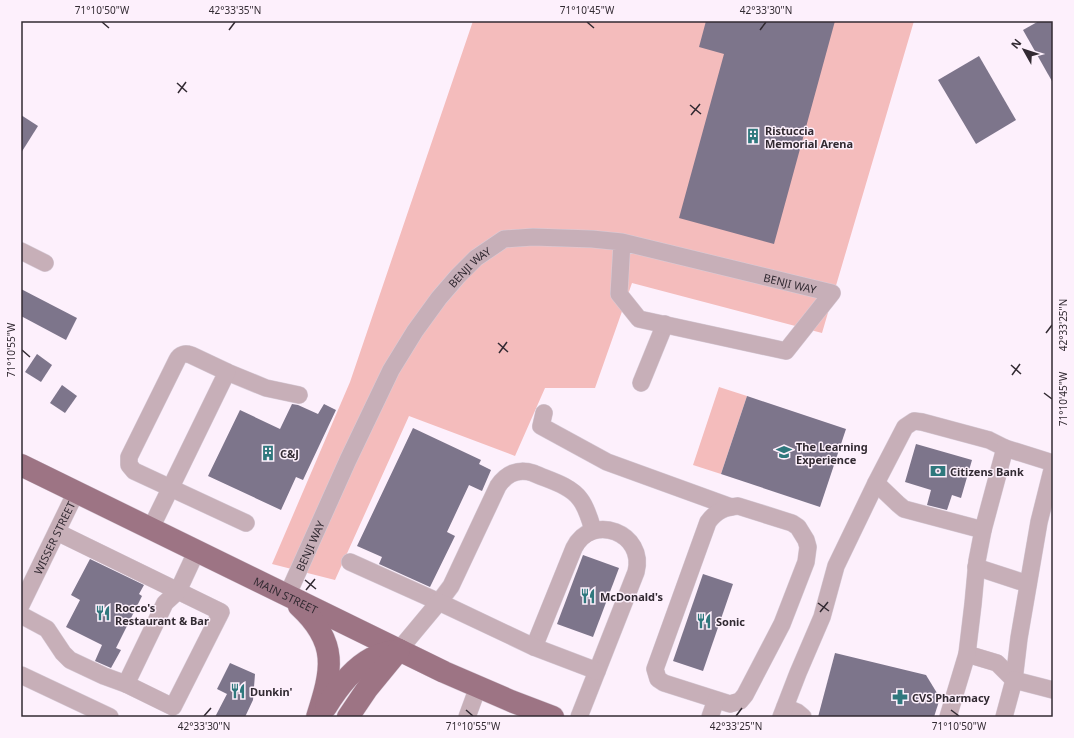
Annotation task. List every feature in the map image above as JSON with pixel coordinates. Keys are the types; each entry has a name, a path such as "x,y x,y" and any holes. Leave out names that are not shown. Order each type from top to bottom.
{"main road":[{"name":"MAIN STREET","path":"21,465 399,650 478,687 549,716"},
{"path":"287,596 308,614 319,628 326,642 330,656 330,671 319,717"},
{"path":"319,717 338,689 360,666 372,658 399,650"},
{"path":"348,717 367,689 399,650"}],"street":[{"name":"BENJI WAY","path":"287,596 348,460 391,370 415,331 439,298 476,258 504,239 533,237 592,239 622,242 832,293 786,350 665,324"},
{"path":"622,242 619,294 639,319 665,324 641,383"},
{"path":"21,251 44,263"},
{"path":"246,523 134,471 128,462 129,457 177,360 183,354 191,355 266,388 299,394"},
{"path":"151,528 227,372"},
{"path":"544,413 541,426 607,462 731,507 745,508 792,523 798,528 806,540 808,555 782,624 745,695 740,701 733,704 716,700 661,681 656,676 655,669 705,528 712,516 731,507"},
{"path":"803,717 797,712 783,712 798,672 822,617 836,566 905,427 914,421 922,422 989,440 1005,448 1053,463"},
{"path":"948,717 967,654 976,567 983,530 1005,448"},
{"path":"1004,717 1014,680 1019,638 1039,522 1053,466"},
{"path":"399,650 451,586 498,486 504,478 518,471 528,472 558,484 574,493 584,504 593,530"},
{"path":"876,483 904,509 983,530"},
{"name":"WISSER STREET","path":"21,605 76,492"},
{"path":"534,647 576,543 584,535 593,530 606,530 624,537 635,550 638,561 636,572 579,717"},
{"path":"21,616 47,630 63,653 70,660 104,676 126,684 173,707 221,612 57,532"},
{"path":"126,684 165,603 178,591 197,550"},
{"path":"350,562 534,647 597,671"},
{"path":"976,567 1028,584"},
{"path":"967,654 997,663 1014,680 1053,690"},
{"path":"21,675 110,717"},
{"path":"467,717 478,687"},
{"path":"710,717 716,700"}],"shaded area":[{"path":"473,21 914,21 822,333 632,283 595,388 545,388 515,456 409,416 335,580 272,564 350,382"},
{"path":"719,387 747,396 721,474 693,465"}],"building":[{"name":"Ristuccia Memorial Arena","path":"706,21 835,21 774,244 679,218 724,54 699,47"},
{"path":"1039,21 1053,21 1053,83 1023,30"},
{"path":"979,56 1016,120 976,144 938,80"},
{"path":"21,115 38,126 21,153"},
{"path":"21,289 77,318 66,340 21,316"},
{"path":"37,354 52,365 41,382 25,372"},
{"path":"62,385 77,396 65,413 50,403"},
{"name":"The Learning Experience","path":"747,396 846,429 820,507 721,474"},
{"name":"C&J","path":"292,404 298,405 318,414 324,404 336,410 303,480 296,477 281,510 208,476 240,410 280,429"},
{"path":"413,428 481,460 479,464 491,470 482,491 469,485 447,532 455,536 430,587 379,564 382,557 357,546"},
{"name":"Citizens Bank","path":"916,444 972,460 961,498 952,495 947,510 927,505 931,490 905,482"},
{"name":"McDonald's","path":"583,555 619,568 593,637 557,624"},
{"name":"Rocco's Restaurant & Bar","path":"90,559 144,585 139,594 142,596 116,648 121,650 111,668 95,661 102,645 66,627 80,600 71,595"},
{"name":"Sonic","path":"703,574 733,584 703,671 673,661"},
{"name":"CVS Pharmacy","path":"835,653 926,675 940,698 934,717 818,717"},
{"name":"Dunkin'","path":"230,663 255,674 253,700 245,717 215,717 227,694 217,689"}],"place":[{"name":"Ristuccia Memorial Arena","path":"753,136"},
{"name":"The Learning Experience","path":"784,452"},
{"name":"C&J","path":"268,453"},
{"name":"Citizens Bank","path":"938,471"},
{"name":"McDonald's","path":"588,596"},
{"name":"Rocco's Restaurant & Bar","path":"103,613"},
{"name":"Sonic","path":"704,621"},
{"name":"Dunkin'","path":"238,691"},
{"name":"CVS Pharmacy","path":"900,697"}]}
